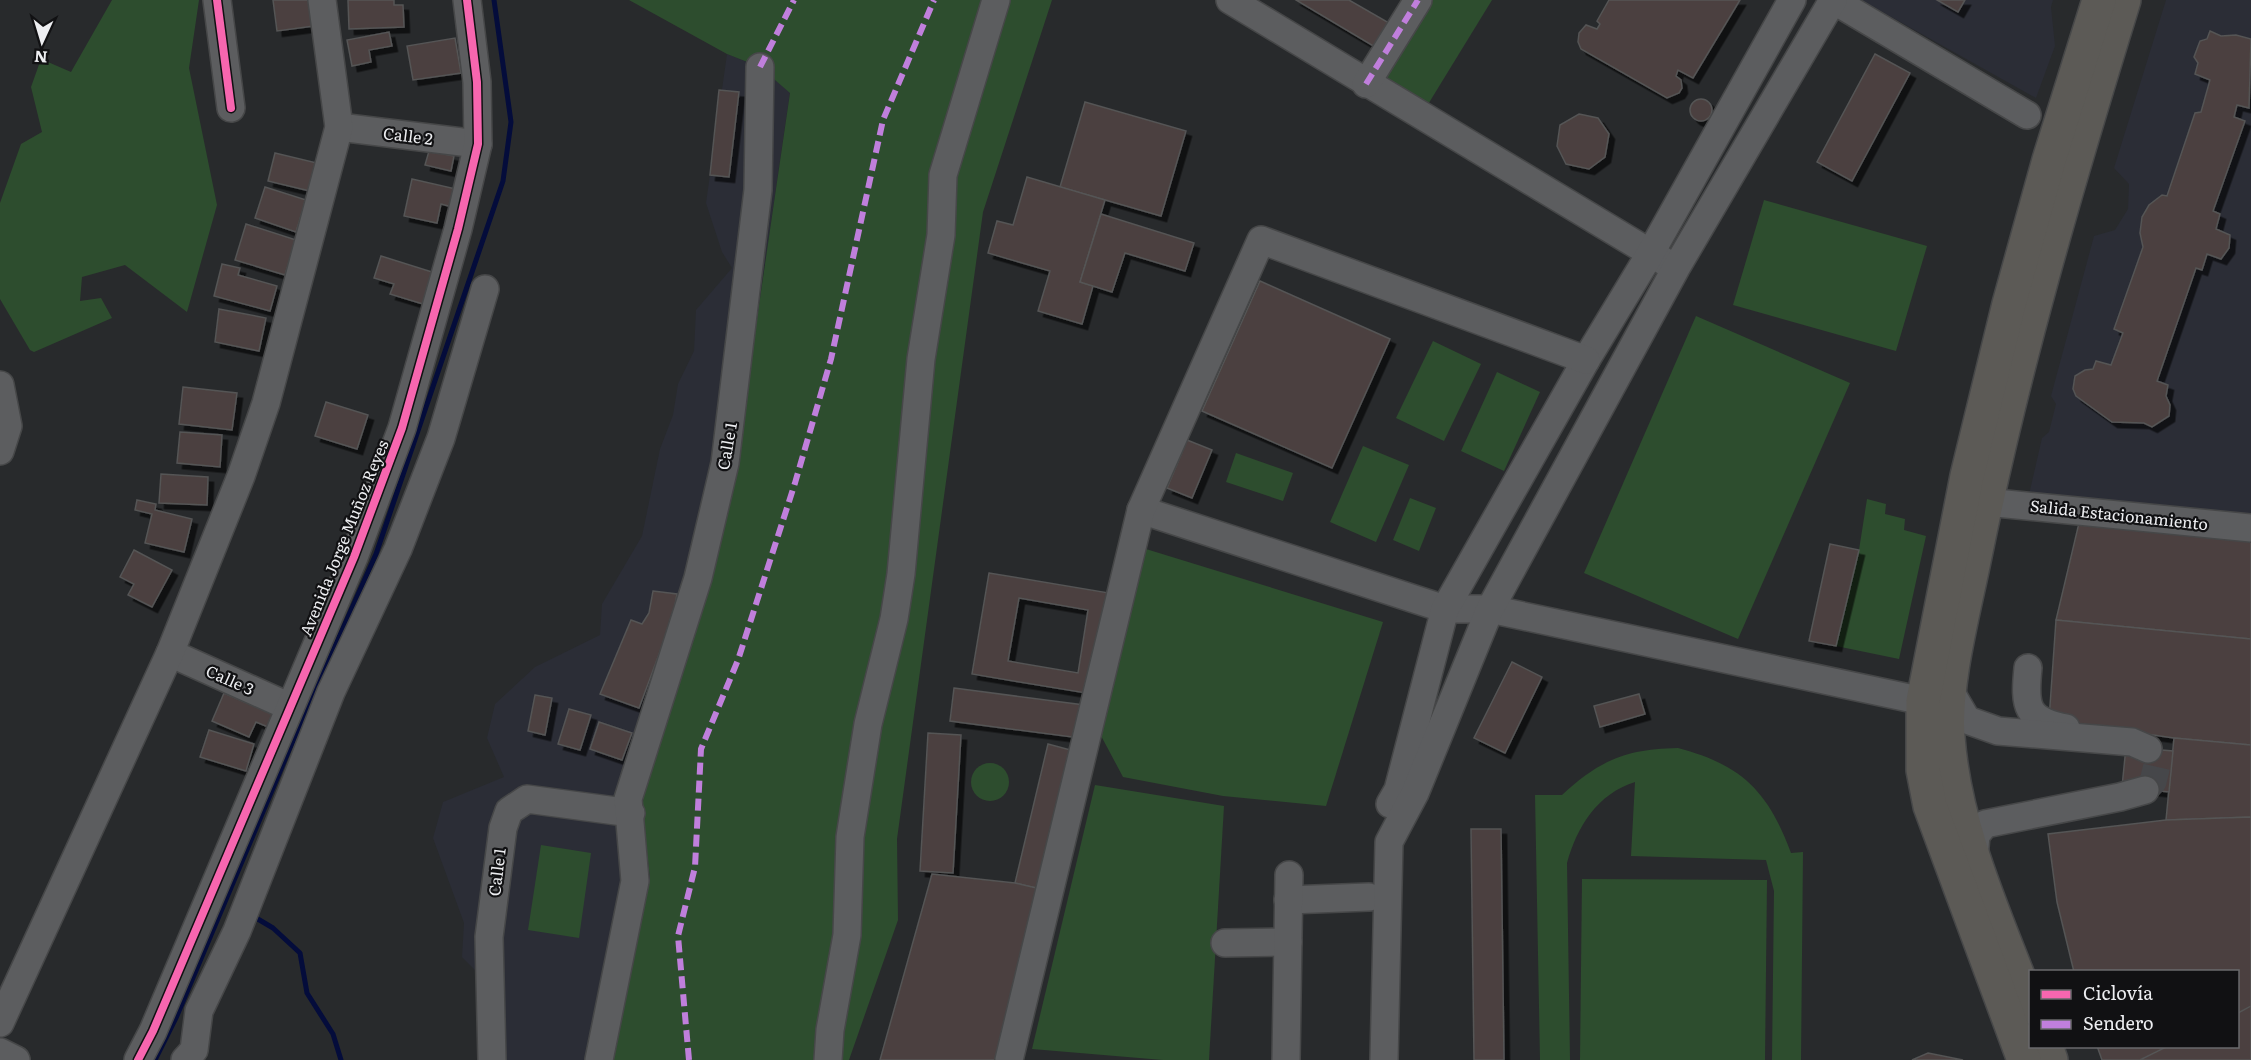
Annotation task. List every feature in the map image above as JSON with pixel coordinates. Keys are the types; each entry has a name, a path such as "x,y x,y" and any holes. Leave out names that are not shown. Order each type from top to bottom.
{"main road":[{"path":"2024,1060 1930,806 1923,770 1974,500 1983,402 2049,160 2111,2"},
{"path":"1974,500 1949,567 1936,696 1948,736 1963,828 2029,1001"}],"street":[{"path":"217,0 231,108"},
{"path":"0,1023 170,653 241,476 266,403 339,127 322,0"},
{"name":"Avenida Jorge Muñoz Reyes","path":"138,1060 153,1031 354,557 402,428 458,229 478,144 477,82 467,0"},
{"path":"828,1060 830,1030 847,935 850,837 868,724 894,619 901,574 921,358 941,235 943,175 996,0"},
{"path":"1230,0 1366,84 1676,268"},
{"path":"1366,84 1418,0"},
{"path":"1368,1060 1369,897 1373,832 1398,790 1444,609 1586,360 1650,254 1792,0"},
{"path":"1384,1060 1389,842 1414,793 1490,609 1676,268 1833,0 2027,115"},
{"name":"Calle 1","path":"599,1060 635,880 628,798 698,578 725,463 758,190 760,67"},
{"name":"Calle 2","path":"339,127 478,144"},
{"path":"1009,1060 1141,510 1261,240 1586,360"},
{"path":"185,1060 194,1050 199,1011 237,931 332,692 407,527 441,438 485,289"},
{"path":"0,386 8,426 0,452"},
{"name":"Salida Estacionamiento","path":"1974,500 2251,528"},
{"path":"1141,510 1444,609 1490,609 1936,696 1968,720 1998,731 2133,742 2148,749"},
{"path":"1939,787 1936,754 1937,692 1954,598 1949,567"},
{"name":"Calle 3","path":"170,653 290,707"},
{"path":"2028,668 2026,693 2028,705 2035,718 2102,740"},
{"path":"1974,859 1976,835 1984,824 2120,797 2145,789"},
{"path":"2007,808 2086,794 2120,797"},
{"name":"Calle 1","path":"492,1060 489,937 503,828 509,811 527,799 631,813"},
{"path":"1286,1060 1289,888 1369,897"},
{"path":"1225,943 1288,942"},
{"path":"0,1052 16,1060"}],"shaded area":[{"path":"1861,0 2053,0 2051,7 2055,46 2036,98"},
{"path":"2166,0 2251,0 2251,517 2028,499 2042,438 2049,432 2056,404 2051,396 2094,236 2115,230 2128,209 2129,184 2114,168"},
{"path":"727,54 760,67 790,92 737,456 642,808 650,878 608,1060 485,1060 483,978 462,957 464,923 433,838 443,802 504,777 487,738 495,704 535,667 600,635 602,604 642,536 660,449 673,415 678,384 694,351 696,310 732,268 722,252 706,203"}],"green space":[{"path":"112,0 199,0 189,68 217,205 187,312 125,265 82,277 80,301 101,298 112,318 34,352 30,350 0,299 0,203 21,144 42,132 31,87 41,59 71,72"},
{"path":"629,0 1052,0 983,212 897,839 898,920 849,1060 608,1060 650,878 642,808 647,775 737,456 790,93 760,67 727,54"},
{"path":"1433,0 1492,0 1427,106 1384,80"},
{"path":"1764,200 1927,246 1896,351 1733,305"},
{"path":"1696,316 1850,383 1738,639 1584,573"},
{"path":"1433,341 1481,364 1444,441 1396,418"},
{"path":"1497,372 1540,392 1504,471 1461,451"},
{"path":"1363,446 1409,465 1376,542 1330,522"},
{"path":"1236,453 1293,473 1283,501 1226,482"},
{"path":"1410,498 1436,508 1419,551 1393,540"},
{"path":"1867,499 1886,504 1885,514 1905,519 1904,530 1926,536 1899,659 1836,646 1859,550"},
{"path":"1146,549 1383,622 1326,806 1223,796 1123,777 1099,732 1103,706"},
{"path":"1678,748 1700,755 1736,772 1762,797 1773,813 1791,853 1803,852 1801,1060 1772,1060 1774,891 1766,860 1631,856 1635,782 1622,787 1599,803 1583,825 1571,850 1567,863 1570,1060 1540,1060 1535,795 1562,795 1589,773 1628,754"},
{"path":"990,763 1004,768 1009,782 1004,796 990,801 976,796 971,782 976,768"},
{"path":"1095,785 1224,806 1209,1060 1163,1060 1032,1049"},
{"path":"541,845 591,853 579,938 528,930"},
{"path":"1582,879 1767,880 1765,1060 1580,1060"}],"building":[{"path":"273,0 317,0 321,25 277,31"},
{"path":"348,0 394,0 394,5 403,5 404,27 349,29"},
{"path":"1296,0 1349,0 1389,23 1375,47"},
{"path":"1609,0 1740,0 1693,78 1678,70 1676,76 1681,80 1682,88 1679,93 1667,98 1581,49 1578,42 1579,33 1586,25 1597,29 1600,24 1597,21"},
{"path":"1937,0 1965,0 1958,12"},
{"path":"2210,31 2221,36 2236,35 2251,39 2249,108 2237,105 2234,117 2245,121 2213,211 2220,214 2216,229 2230,235 2229,248 2221,259 2207,254 2202,270 2196,268 2157,381 2168,385 2166,396 2170,405 2169,416 2152,427 2144,423 2112,422 2076,396 2073,389 2075,376 2085,370 2093,369 2096,361 2111,365 2123,333 2114,329 2143,247 2140,233 2142,217 2149,205 2162,195 2167,196 2195,113 2201,112 2210,80 2195,74 2198,63 2194,57 2200,41 2207,39"},
{"path":"389,32 392,46 369,50 371,62 352,66 347,40"},
{"path":"455,38 461,73 413,80 407,46"},
{"path":"1875,54 1910,73 1852,181 1817,162"},
{"path":"719,90 739,92 729,177 710,175"},
{"path":"1701,99 1709,102 1712,110 1709,118 1701,121 1693,118 1690,110 1693,102"},
{"path":"1085,102 1186,131 1161,216 1060,187"},
{"path":"1579,114 1598,118 1609,134 1605,157 1589,169 1566,164 1557,146 1560,125"},
{"path":"429,151 454,156 451,171 425,165"},
{"path":"275,153 321,164 314,192 268,181"},
{"path":"1027,177 1105,200 1080,282 1093,286 1082,324 1038,311 1050,271 988,253 997,221 1013,225"},
{"path":"412,179 456,189 452,207 441,204 437,223 404,216"},
{"path":"265,187 306,200 296,232 255,218"},
{"path":"1101,214 1194,243 1185,271 1125,253 1112,292 1080,282"},
{"path":"246,224 296,240 285,275 235,260"},
{"path":"381,256 432,272 423,304 390,294 394,284 374,278"},
{"path":"222,264 240,268 238,275 277,286 270,311 214,296"},
{"path":"1260,281 1390,339 1332,468 1202,411"},
{"path":"219,309 266,318 259,351 215,342"},
{"path":"183,387 237,393 232,430 179,424"},
{"path":"326,402 368,415 357,449 315,436"},
{"path":"180,432 222,435 220,467 177,463"},
{"path":"1187,440 1212,450 1192,498 1167,488"},
{"path":"161,474 208,477 207,505 159,503"},
{"path":"137,500 156,504 155,510 192,519 184,552 145,543 152,514 135,510"},
{"path":"2079,523 2251,531 2251,639 2056,620"},
{"path":"1830,544 1859,550 1836,646 1809,641"},
{"path":"134,550 172,570 152,607 128,595 134,584 120,577"},
{"path":"989,573 1109,593 1092,694 972,674","holes":["1019,598 1088,610 1078,673 1008,661"]},
{"path":"653,591 677,594 673,617 639,708 600,694 631,620 642,624 649,613"},
{"path":"2056,620 2251,639 2251,745 2174,738 2049,720"},
{"path":"1512,662 1542,677 1505,753 1474,738"},
{"path":"954,688 1084,705 1080,738 950,721"},
{"path":"224,693 273,714 268,727 256,722 249,737 212,721"},
{"path":"1639,694 1645,714 1600,727 1594,706"},
{"path":"535,695 552,698 545,735 528,731"},
{"path":"569,709 591,715 580,750 558,744"},
{"path":"599,722 632,733 622,760 590,749"},
{"path":"209,730 254,744 246,771 200,757"},
{"path":"928,733 961,735 953,873 920,871"},
{"path":"2174,738 2251,745 2251,817 2166,820"},
{"path":"1048,744 1078,752 1045,890 1015,883"},
{"path":"2126,747 2173,751 2169,792 2122,787"},
{"path":"2251,817 2251,1060 2102,1060 2098,1048 2239,1048 2239,970 2074,970 2057,902 2048,834 2166,820"},
{"path":"1471,829 1501,829 1504,1060 1474,1060"},
{"path":"932,874 1015,883 1045,890 1001,1060 880,1060"},
{"path":"2251,1006 2251,1060 2140,1060 2164,1048 2239,1048 2239,1012"},
{"path":"1928,1053 1963,1060 1912,1060"}],"waterway":[{"path":"155,1060 176,1018 289,750 376,554 503,181 511,122 494,0"},
{"path":"251,915 273,928 300,953 307,993 333,1034 341,1060"}],"tunnel":[{"path":"2145,790 2153,782 2157,765 2148,749"}],"marked path":[{"path":"760,67 794,0"},
{"path":"689,1060 678,936 695,867 701,749 738,660 795,483 831,359 883,120 934,0"},
{"path":"1366,84 1418,0"}],"cycle path":[{"path":"217,0 231,108"},
{"path":"138,1060 153,1031 354,557 402,428 458,229 478,144 477,82 467,0"}]}
